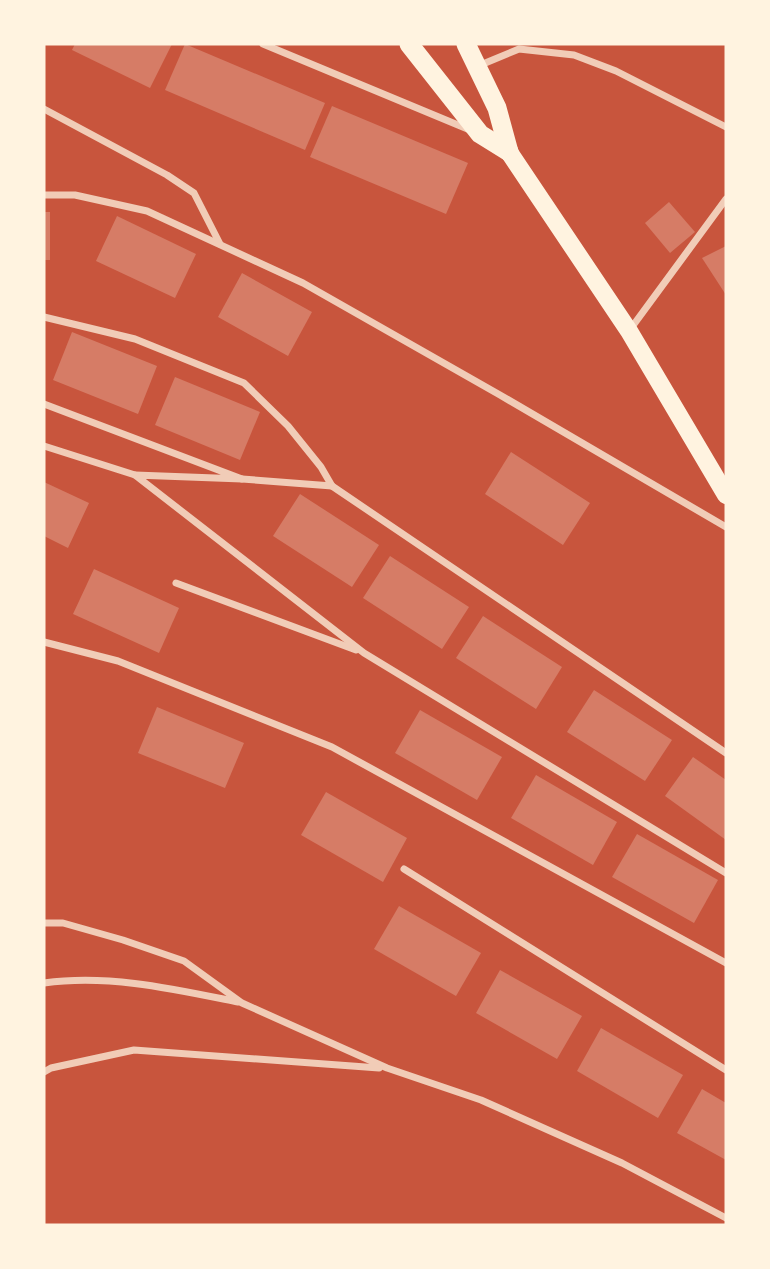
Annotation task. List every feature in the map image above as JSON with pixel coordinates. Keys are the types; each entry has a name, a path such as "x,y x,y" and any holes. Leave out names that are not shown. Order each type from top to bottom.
{"highway":[{"path":"409,44 480,134 509,152"},
{"path":"466,44 497,108 509,152"}],"main road":[{"path":"509,152 629,331 726,495"}],"street":[{"path":"263,44 480,134"},
{"path":"504,55 508,44"},
{"path":"477,67 519,49 574,55 616,71 726,127"},
{"path":"44,109 167,175 194,193 220,245"},
{"path":"44,195 75,195 147,211 303,284 726,527"},
{"path":"629,331 726,199"},
{"path":"44,317 135,339 244,383 288,426 321,467 332,486 726,753"},
{"path":"44,404 242,478"},
{"path":"44,446 135,475 242,478 332,486"},
{"path":"135,475 364,653 726,873"},
{"path":"176,583 364,653"},
{"path":"44,642 118,661 332,747 726,963"},
{"path":"404,869 726,1070"},
{"path":"44,923 63,923 111,936 184,961 242,1003 387,1068 481,1100 622,1163 726,1218"},
{"path":"44,983 140,982 242,1003"},
{"path":"44,1072 51,1068 134,1050 387,1068"}],"building":[{"path":"75,44 172,44 150,88 72,50"},
{"path":"185,44 325,103 305,150 165,90"},
{"path":"332,106 468,163 446,214 310,157"},
{"path":"669,202 695,232 670,253 645,223"},
{"path":"44,212 50,212 50,260 44,260"},
{"path":"117,216 196,254 175,298 96,261"},
{"path":"726,246 726,295 702,258"},
{"path":"242,273 312,312 288,356 218,317"},
{"path":"72,332 157,366 138,414 53,380"},
{"path":"175,377 260,412 240,460 155,425"},
{"path":"511,452 590,503 563,545 485,494"},
{"path":"44,482 89,503 68,548 44,536"},
{"path":"300,494 379,545 352,587 273,536"},
{"path":"390,556 469,607 442,649 363,598"},
{"path":"94,569 179,608 159,653 73,614"},
{"path":"483,616 562,667 536,709 456,658"},
{"path":"594,690 672,740 645,781 567,732"},
{"path":"157,707 244,743 225,788 138,753"},
{"path":"420,710 502,757 477,800 395,753"},
{"path":"693,757 726,780 726,840 665,796"},
{"path":"536,775 617,822 593,865 511,818"},
{"path":"326,792 407,838 383,882 301,835"},
{"path":"637,834 718,880 694,923 612,877"},
{"path":"399,906 481,953 456,996 374,949"},
{"path":"500,970 582,1016 557,1059 476,1013"},
{"path":"601,1028 683,1075 658,1118 577,1071"},
{"path":"702,1089 726,1103 726,1160 677,1133"}]}
